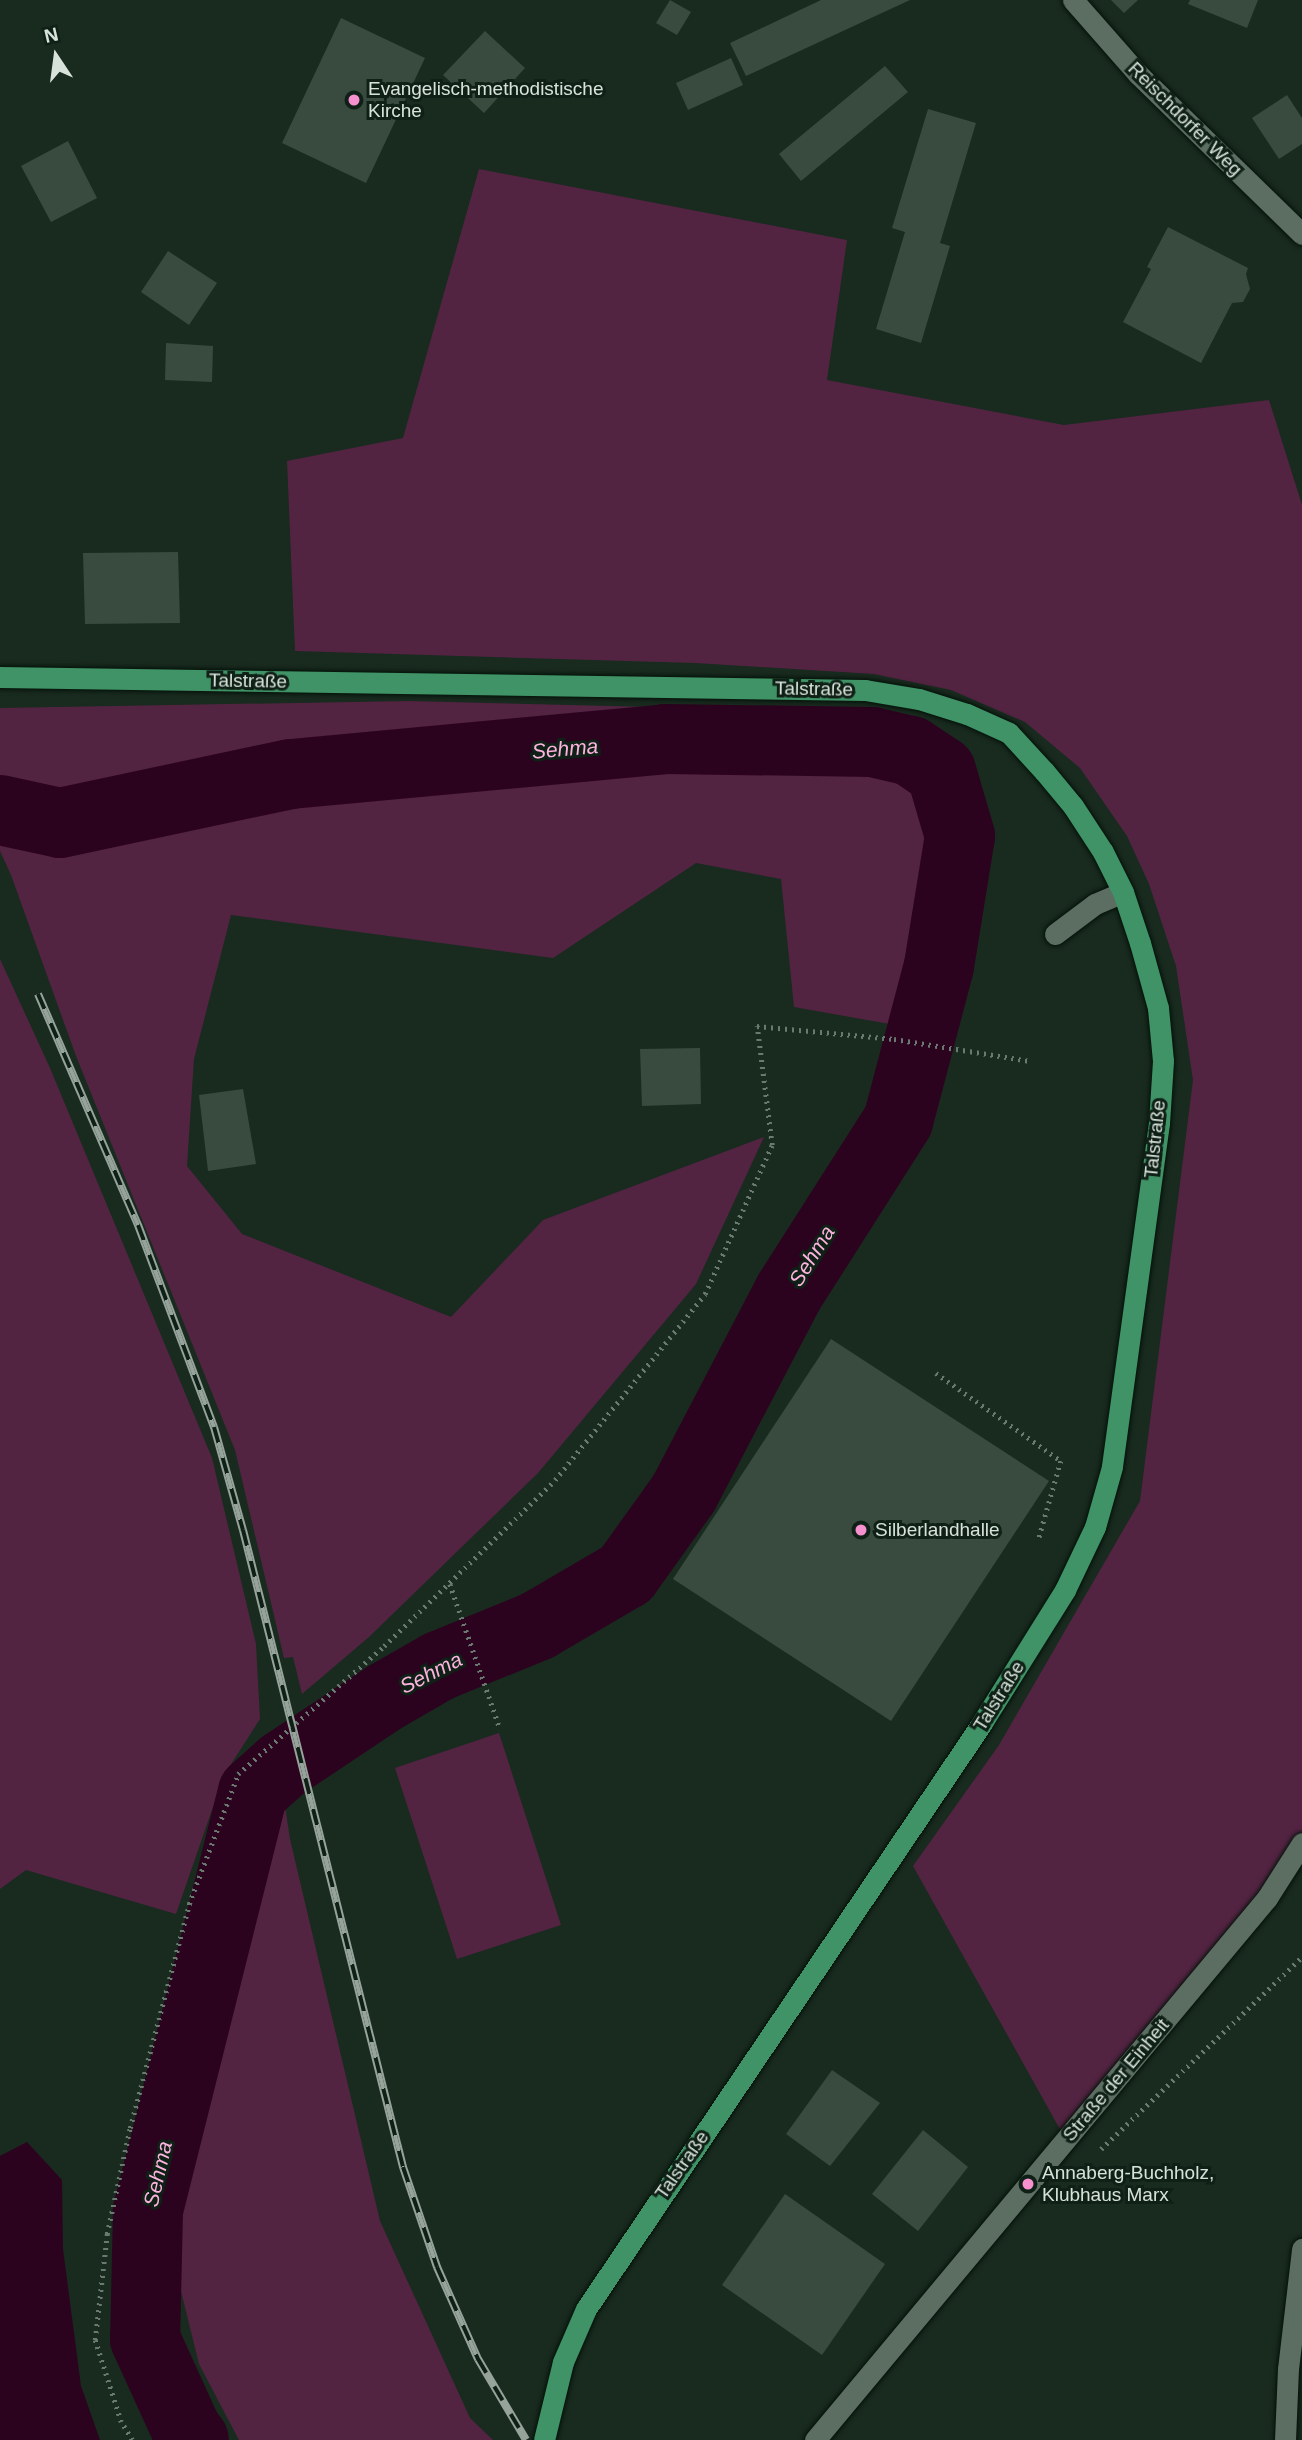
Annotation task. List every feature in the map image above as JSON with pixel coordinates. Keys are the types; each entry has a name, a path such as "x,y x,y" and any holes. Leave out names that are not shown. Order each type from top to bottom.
{"main road":[{"name":"Talstraße","path":"0,677 864,690 919,699 967,713 1009,733 1073,806 1103,852 1123,892 1158,1008 1163,1061 1159,1123 1112,1467 1095,1527 1065,1590 982,1723 586,2309 563,2362 544,2440"}],"street":[{"name":"Reischdorfer Weg","path":"1073,0 1138,74 1302,234"},
{"path":"1055,934 1095,904 1123,892"},
{"name":"Straße der Einheit","path":"814,2440 1267,1898 1302,1843"},
{"path":"1284,2440 1288,2369 1302,2249"}],"path":[{"path":"132,2440 121,2422 95,2340 107,2234 121,2168 188,1904 238,1774 384,1646 555,1480 705,1294 772,1145 757,1026 894,1039 1030,1061"},
{"path":"936,1373 1061,1461 1039,1538"},
{"path":"450,1583 500,1728"},
{"path":"1090,2156 1102,2149 1302,1957"}],"shaded area":[{"path":"479,169 847,240 827,380 1064,425 1269,400 1302,505 1302,1843 1066,2140 913,1866 999,1745 1140,1501 1193,1080 1176,966 1149,884 1127,836 1080,768 1025,722 951,690 874,674 695,663 295,651 287,461 403,438"},
{"path":"409,701 691,708 872,722 900,736 920,767 957,806 912,1028 794,1007 781,879 696,863 553,958 231,915 194,1059 187,1166 242,1234 451,1317 543,1220 764,1137 696,1284 538,1473 369,1637 302,1694 293,1657 284,1658 235,1450 76,1056 0,851 0,708"},
{"path":"0,959 50,1068 212,1458 256,1644 260,1719 224,1775 176,1914 26,1870 0,1889"},
{"path":"499,1733 561,1925 457,1959 395,1768"},
{"path":"281,1780 290,1839 380,2221 470,2418 493,2440 239,2440 199,2364 162,2214 211,2039 237,1931 263,1796"},
{"path":"27,2142 62,2180 63,2249 81,2386 100,2440 0,2440 0,2156"}],"building":[{"path":"670,0 691,12 677,35 656,23"},
{"path":"821,0 910,0 746,76 730,43"},
{"path":"1111,0 1138,0 1124,13"},
{"path":"1190,0 1258,0 1247,28 1188,4"},
{"name":"Evangelisch-methodistische Kirche","path":"341,18 425,58 366,183 282,143"},
{"path":"485,31 525,68 484,113 443,75"},
{"path":"731,58 743,85 688,110 676,83"},
{"path":"885,66 908,92 801,181 779,154"},
{"path":"1287,95 1302,118 1302,144 1279,159 1252,118"},
{"path":"928,109 976,123 940,243 950,246 921,343 876,329 905,232 892,228"},
{"path":"68,141 97,198 51,222 21,166"},
{"path":"1168,227 1248,268 1246,274 1250,289 1243,302 1232,303 1201,363 1123,322 1151,269 1147,267"},
{"path":"168,251 217,283 189,325 141,292"},
{"path":"166,343 213,346 212,382 165,380"},
{"path":"178,552 180,623 85,624 83,553"},
{"path":"700,1048 701,1104 642,1106 640,1049"},
{"path":"243,1089 256,1164 208,1171 199,1095"},
{"name":"Silberlandhalle","path":"831,1339 1049,1481 891,1721 673,1579"},
{"path":"832,2070 880,2103 830,2166 786,2134"},
{"path":"923,2130 968,2167 918,2231 872,2194"},
{"path":"785,2194 885,2264 822,2355 722,2285"}],"waterway":[{"name":"Sehma","path":"0,810 60,823 291,774 665,739 872,742 911,751 941,771 960,836 939,966 898,1121 789,1292 684,1493 626,1574 537,1626 439,1666 385,1697 283,1765 253,1792 148,2211 145,2339 187,2431 194,2440"}],"railway":[{"path":"38,994 138,1225 214,1427 243,1530 403,2167 437,2267 478,2359 526,2440"}],"place":[{"name":"Evangelisch-methodistische Kirche","path":"354,100"},
{"name":"Silberlandhalle","path":"861,1530"},
{"name":"Annaberg-Buchholz, Klubhaus Marx","path":"1028,2184"}]}
